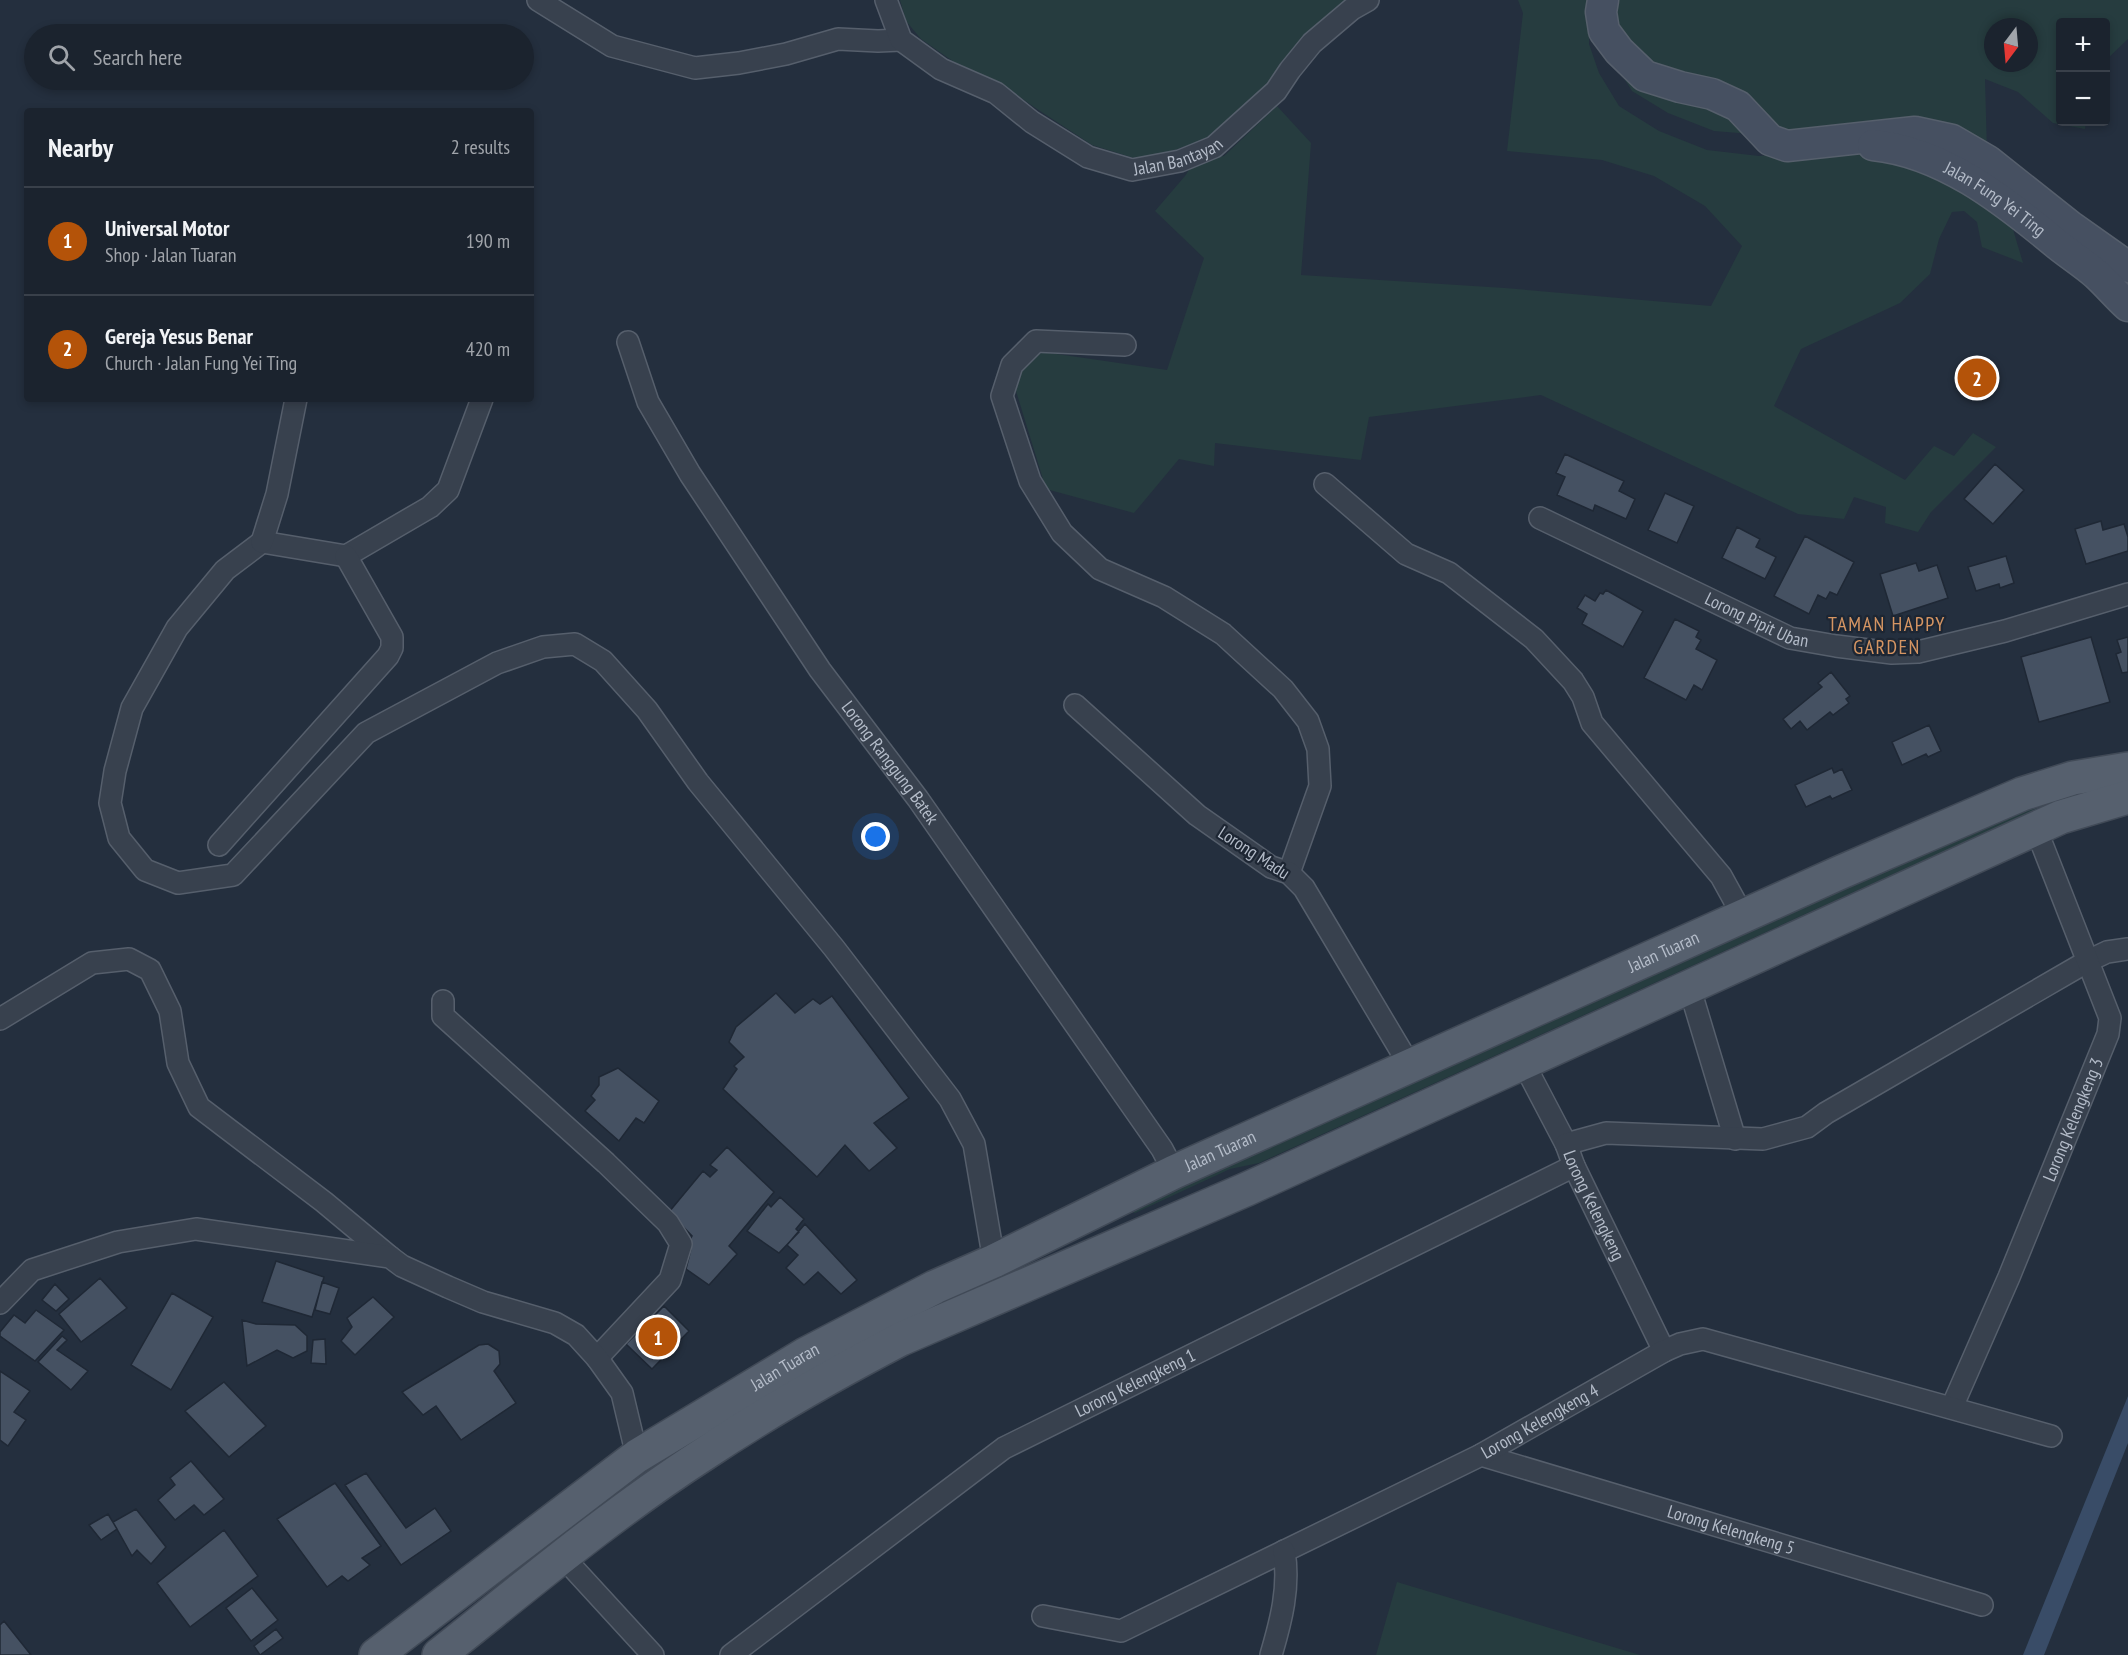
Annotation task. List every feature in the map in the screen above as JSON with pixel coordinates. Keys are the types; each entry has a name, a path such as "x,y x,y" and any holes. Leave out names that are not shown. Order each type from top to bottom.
{"main road":[{"name":"Jalan Tuaran","path":"376,1655 637,1455 806,1354 935,1287 994,1261 1174,1172 1743,916 2022,794 2073,778 2128,769"},
{"name":"Jalan Tuaran","path":"439,1655 637,1500 704,1454 866,1357 901,1339 1247,1189 2061,817 2128,797"},
{"path":"1130,1193 1122,1203 1127,1214 1134,1216 1227,1176 1247,1189"}],"street":[{"path":"538,0 612,46 695,68 786,54 838,39 878,41 901,39 886,0"},
{"name":"Jalan Bantayan","path":"901,39 941,69 996,93 1032,122 1088,157 1132,170 1180,161 1214,147 1276,91 1312,44 1352,9 1368,0"},
{"name":"Jalan Fung Yei Ting","path":"1604,0 1601,12 1604,30 1619,51 1646,76 1680,87 1713,94 1738,106 1770,140 1787,146 1837,141 1888,146 1914,154 1962,161 1988,161 2070,226 2128,267"},
{"name":"Jalan Fung Yei Ting","path":"1962,161 1983,188 2021,214 2096,274 2128,306"},
{"path":"1125,345 1036,341 1012,365 1002,396 1030,481 1062,533 1100,568 1164,597 1224,634 1283,689 1308,721 1318,749 1320,786 1288,873"},
{"name":"Lorong Ranggung Batek","path":"628,342 648,402 690,474 820,670 918,799 1162,1149 1174,1172"},
{"path":"295,402 277,494 262,542 225,570 177,628 132,708 115,771 110,802 120,838 145,870 178,883 233,875 366,733 497,663 543,647 575,644 603,661 647,710 698,782 834,948 950,1099 974,1144 994,1261"},
{"path":"262,542 346,556 404,520 430,507 448,490 481,402"},
{"path":"1325,484 1406,554 1449,573 1534,639 1573,681 1583,698 1592,723 1721,876 1743,916"},
{"name":"Lorong Pipit Uban","path":"1540,518 1790,638 1836,646 1892,653 1918,652 2005,631 2128,594"},
{"path":"219,845 388,656 392,648 392,637 346,556"},
{"name":"Lorong Madu","path":"1075,705 1197,815 1271,867 1288,873 1304,888 1410,1066"},
{"name":"Lorong Kelengkeng 3","path":"1952,1407 2009,1277 2108,1034 2110,1018 2036,829"},
{"path":"1566,1144 1606,1133 1763,1139 1807,1127 1826,1113 2088,961 2107,952 2128,949"},
{"path":"0,1019 92,963 129,959 150,970 170,1011 178,1063 198,1107 324,1202 402,1266 474,1298 555,1323 576,1335 597,1358 622,1393 637,1455"},
{"path":"1689,986 1736,1138"},
{"path":"443,1002 443,1016 668,1222 681,1244 670,1280 597,1358"},
{"name":"Lorong Kelengkeng","path":"1523,1062 1566,1144 1574,1166 1664,1351"},
{"name":"Lorong Kelengkeng 1","path":"731,1655 1004,1448 1574,1166"},
{"path":"0,1303 32,1269 118,1242 196,1229 390,1257"},
{"name":"Lorong Kelengkeng 4","path":"1043,1616 1121,1631 1481,1455 1664,1351 1680,1344 1703,1339 2051,1436"},
{"name":"Lorong Kelengkeng 5","path":"1481,1455 1982,1605"},
{"path":"1271,1655 1284,1604 1287,1568 1284,1551"},
{"path":"563,1557 653,1655"}],"green space":[{"path":"900,0 1345,0 1303,37 1266,86 1204,140 1169,152 1137,159 1092,145 999,82 954,62 921,39 906,21"},
{"path":"1518,0 1590,0 1589,44 1599,73 1619,106 1659,131 1707,150 1759,156 1834,149 1913,151 2012,226 2023,263 1982,247 1977,222 1964,211 1952,212 1939,239 1930,274 1900,303 1801,349 1774,406 1905,480 1934,446 1954,456 1973,433 1996,447 1931,512 1918,532 1885,523 1886,507 1854,497 1844,519 1798,514 1541,395 1369,417 1361,460 1215,443 1214,466 1179,459 1134,513 1046,489 1016,391 1021,366 1043,352 1167,370 1204,258 1155,211 1194,162 1224,156 1277,106 1311,143 1301,275 1505,288 1711,306 1742,246 1705,206 1654,176 1602,160 1507,151 1523,13"},
{"path":"1616,0 2128,0 2128,39 2110,56 2110,18 2056,18 2056,124 2018,92 1985,79 1987,153 1905,118 1751,134 1714,131 1668,113 1632,91 1617,67 1613,42"},
{"path":"2069,126 2085,126 2085,129"},
{"path":"2128,776 1911,866 1259,1163 1230,1169 1135,1213 1132,1212 1134,1208 1253,1153 2000,815"},
{"path":"1397,1582 1640,1655 1376,1655"}],"water":[{"path":"2128,1396 2128,1443 2044,1655 2023,1655"}],"building":[{"path":"1565,454 1624,481 1619,491 1635,499 1626,519 1595,505 1593,511 1557,495 1565,477 1556,473"},
{"path":"1995,464 2024,490 1993,524 1964,499"},
{"path":"1665,493 1694,506 1677,543 1648,530"},
{"path":"2101,521 2103,530 2124,524 2128,537 2128,551 2086,564 2075,529"},
{"path":"1737,527 1760,539 1756,547 1776,557 1765,579 1722,558"},
{"path":"1805,536 1854,562 1837,595 1830,592 1826,599 1818,595 1809,614 1774,596"},
{"path":"2006,556 2014,583 2000,588 1999,584 1976,591 1968,567"},
{"path":"1916,563 1919,571 1937,565 1948,598 1893,616 1880,574"},
{"path":"1606,590 1643,611 1623,647 1582,624 1587,614 1577,608 1585,595 1595,601 1600,593 1603,594"},
{"path":"1675,619 1699,631 1696,637 1701,640 1696,649 1717,660 1702,690 1694,685 1686,700 1644,678"},
{"path":"2091,637 2110,702 2039,722 2021,657"},
{"path":"2128,637 2128,672 2122,673 2116,654 2121,652 2117,640"},
{"path":"1831,672 1850,696 1846,699 1849,703 1833,715 1830,712 1807,730 1800,721 1791,729 1783,719 1822,687 1818,683"},
{"path":"1929,725 1941,751 1928,757 1926,754 1902,765 1892,742"},
{"path":"1832,768 1834,773 1842,769 1852,790 1832,799 1830,796 1806,807 1795,785"},
{"path":"776,993 795,1013 813,999 820,1004 832,996 909,1098 874,1123 897,1148 869,1171 845,1145 817,1177 723,1089 737,1069 734,1066 744,1057 729,1042 736,1027"},
{"path":"618,1068 659,1101 644,1123 636,1118 619,1141 585,1111 595,1100 591,1096 599,1085 599,1077"},
{"path":"727,1147 774,1192 729,1246 737,1254 709,1285 686,1269 691,1249 687,1246 692,1236 669,1212 703,1171 710,1177 717,1170 710,1165"},
{"path":"780,1197 804,1219 796,1229 799,1232 779,1253 747,1231 768,1204 771,1207"},
{"path":"805,1224 857,1280 841,1294 818,1272 804,1285 786,1268 798,1255 787,1245"},
{"path":"276,1261 324,1277 312,1317 262,1302"},
{"path":"100,1278 127,1308 81,1342 59,1314"},
{"path":"322,1282 339,1288 330,1314 315,1310"},
{"path":"55,1284 69,1299 56,1311 42,1300"},
{"path":"172,1293 213,1317 171,1390 131,1365"},
{"path":"373,1297 394,1317 355,1355 341,1341 352,1327 347,1318"},
{"path":"664,1306 689,1331 652,1369 626,1344"},
{"path":"36,1310 64,1330 35,1361 0,1336 0,1332 14,1315 25,1323"},
{"path":"242,1320 256,1324 295,1325 307,1336 307,1351 293,1358 277,1350 247,1366"},
{"path":"62,1336 67,1340 57,1350 88,1371 71,1390 38,1362"},
{"path":"325,1339 326,1364 311,1363 313,1340"},
{"path":"488,1344 499,1351 500,1364 494,1371 516,1403 461,1440 436,1406 423,1415 402,1392 479,1345"},
{"path":"0,1371 30,1391 14,1412 26,1420 8,1446 0,1440"},
{"path":"224,1382 266,1426 229,1457 185,1411"},
{"path":"191,1461 224,1499 204,1515 194,1505 175,1520 158,1500 175,1485 170,1478"},
{"path":"366,1473 406,1528 435,1508 451,1531 401,1565 345,1485"},
{"path":"335,1483 381,1546 362,1558 370,1565 348,1581 342,1576 327,1587 277,1519"},
{"path":"136,1509 166,1547 151,1564 137,1550 132,1556 113,1522"},
{"path":"108,1514 117,1529 101,1540 89,1525"},
{"path":"224,1530 258,1576 190,1627 157,1583"},
{"path":"252,1588 278,1620 251,1641 226,1608"},
{"path":"4,1621 31,1655 0,1655 0,1625"},
{"path":"276,1629 283,1638 260,1655 254,1646"}],"place":[{"name":"Gereja Yesus Benar","path":"1977,378"},
{"name":"Universal Motor","path":"658,1337"}],"district":[{"name":"TAMAN HAPPY GARDEN","path":"1887,636"}]}
